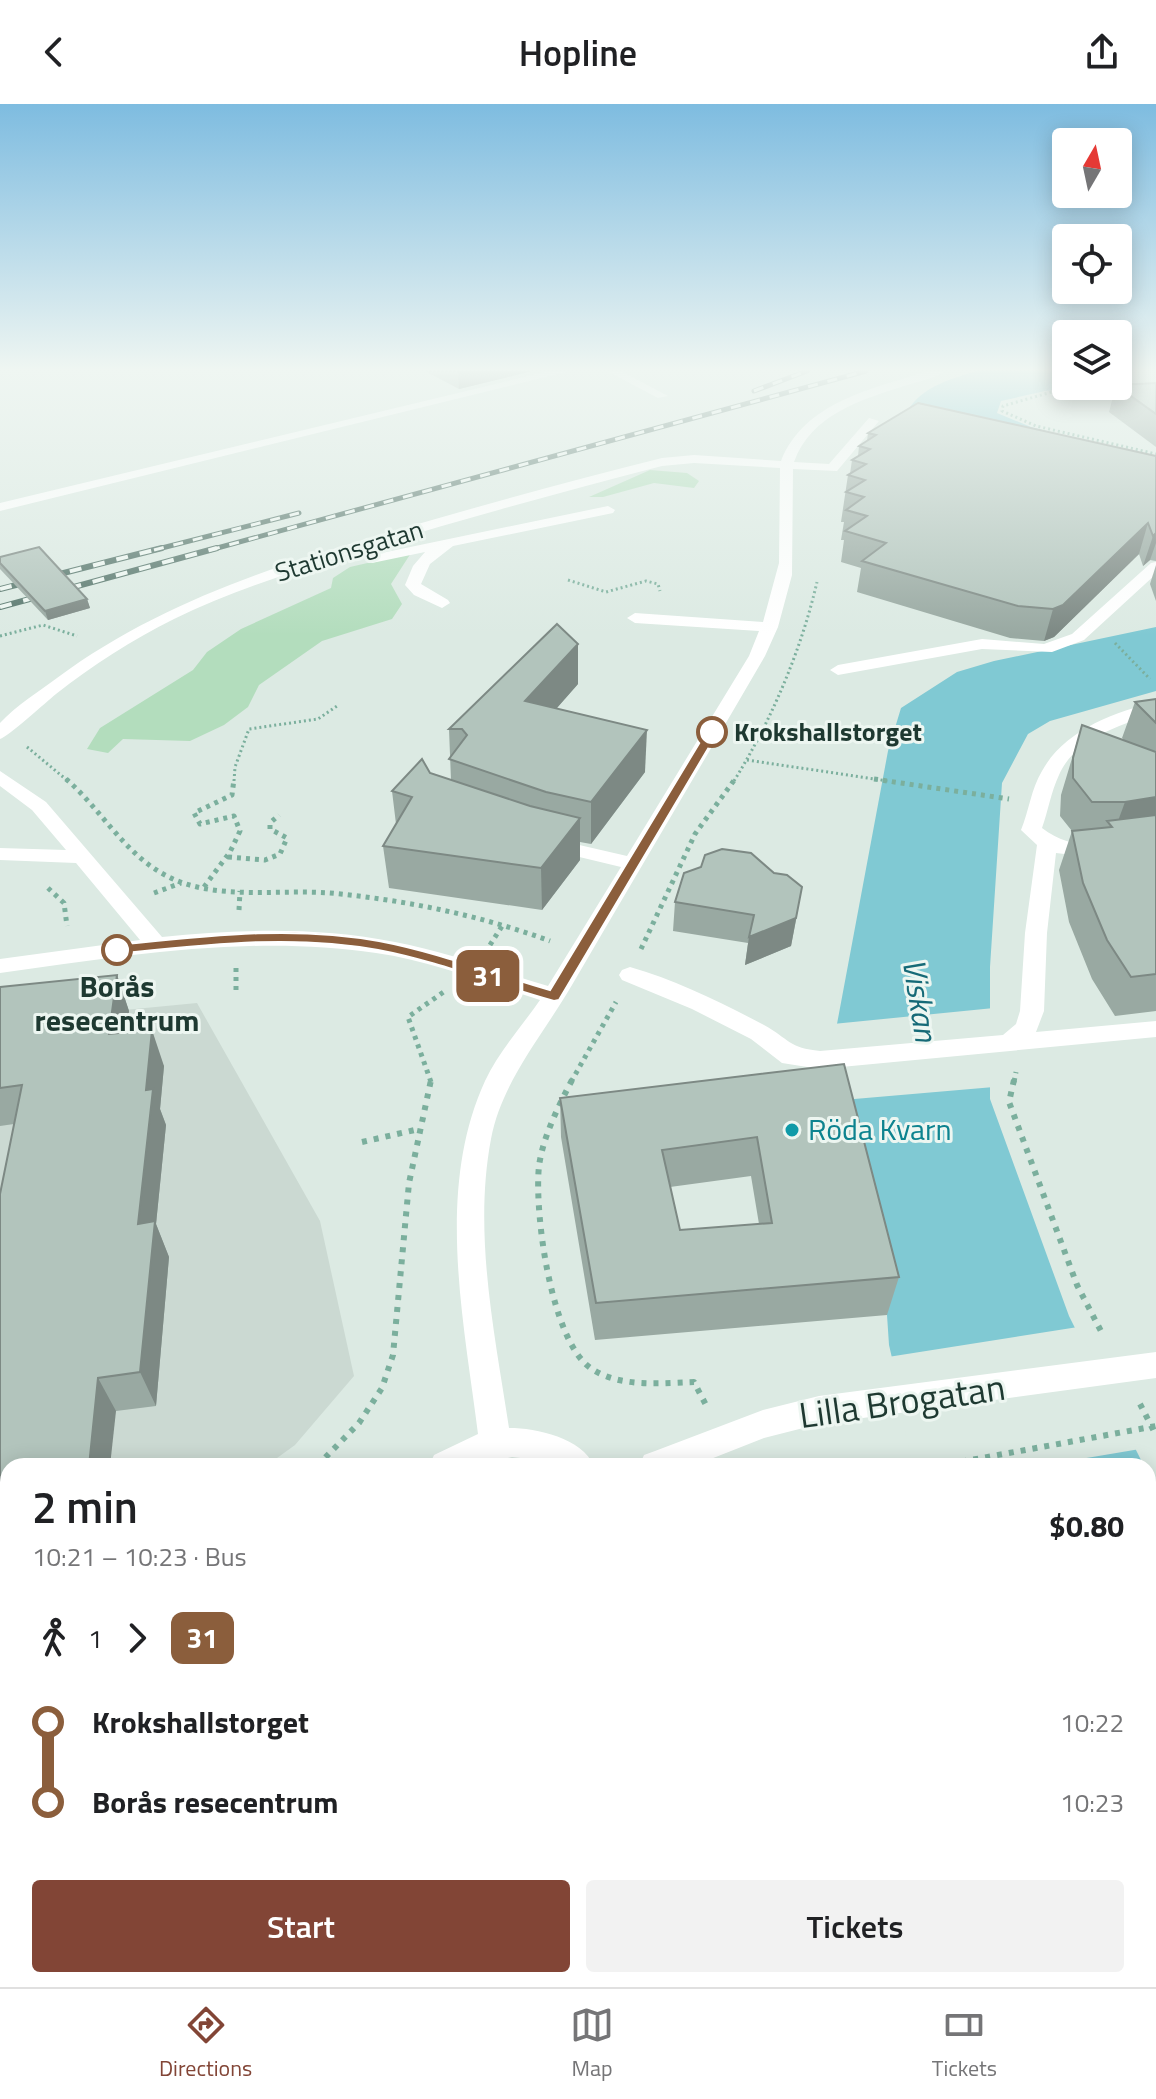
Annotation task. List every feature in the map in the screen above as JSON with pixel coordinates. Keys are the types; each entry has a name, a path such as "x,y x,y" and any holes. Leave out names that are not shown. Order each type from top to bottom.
{"street":[{"path":"0,507 200,459"},
{"name":"Stationsgatan","path":"2,731 101,652 160,618 319,558 662,462 694,459 832,468 840,459"},
{"path":"495,1443 473,1279 472,1210 478,1139 497,1082 554,996 757,656 770,627 786,563 784,466 787,459"},
{"path":"442,603 419,592 413,585 420,565 435,551 476,532 605,483 618,473"},
{"path":"211,597 239,593 419,547 608,510"},
{"path":"838,670 982,644 1046,649 1078,637 1156,566"},
{"path":"635,618 770,627"},
{"path":"1156,707 1114,722 1071,745 1051,772 1031,830 1047,845 1076,853 1156,842"},
{"path":"0,777 39,806 156,944"},
{"path":"526,837 633,864"},
{"path":"1011,1041 1026,1028 1032,1011 1036,933 1047,845"},
{"path":"0,854 82,857"},
{"path":"0,966 156,944 269,937 318,938 381,946 554,996"},
{"path":"630,975 759,1033 791,1057 820,1060 1156,1029"},
{"name":"Lilla Brogatan","path":"674,1458 763,1424 819,1410 1156,1365"},
{"path":"458,1458 467,1452 510,1441 539,1446 568,1458"}],"path":[{"path":"568,580 606,592"},
{"path":"0,636 43,625 78,636"},
{"path":"1108,635 1156,685"},
{"path":"204,888 240,831 234,816 200,824 194,813 232,795 235,767 249,729 318,719 337,706"},
{"path":"2,731 79,790 141,857 159,872 181,883 204,888 326,893 452,912 504,923 579,953"},
{"path":"747,760 1009,799"},
{"path":"227,856 253,860 271,859 281,854 287,846 287,838 270,829 270,823 279,815"},
{"path":"154,893 181,883"},
{"path":"44,886 54,890 64,903 67,927"},
{"path":"236,959 236,993"},
{"path":"325,1458 359,1423 382,1388 393,1355 404,1227 419,1129 432,1078 408,1017"},
{"path":"1011,1041 1017,1066 1009,1102 1077,1285 1106,1339"},
{"path":"583,1064 551,1124 539,1168 541,1211 557,1309 582,1362 609,1377 642,1384 694,1382 723,1438"},
{"path":"362,1142 419,1129"},
{"path":"1135,1394 1156,1435"},
{"path":"982,1458 1156,1426"}],"shaded area":[{"path":"197,1003 320,1221 354,1376 295,1445 277,1458 0,1458 0,1022"}],"green space":[{"path":"650,470 687,473 699,481 694,488 654,483 603,497 589,497"},
{"path":"411,553 391,584 402,604 392,619 322,641 259,685 248,707 224,725 190,741 123,739 108,753 87,749 100,728 193,670 207,652 241,629 331,588 333,578 350,567"}],"water":[{"name":"Viskan","path":"1156,627 1156,691 1050,721 1028,734 1002,783 990,967 990,1099 1069,1316 1140,1458 915,1458 889,1345 887,1315 837,1024 888,751 901,708 957,672 994,661"}],"pier":[{"path":"994,1008 994,1087 831,1101 833,1024"},
{"path":"1078,1327 1140,1449 1087,1458 911,1458 888,1357"}],"building":[{"path":"1156,459 1156,533 1153,536 1148,523 1063,605 1053,609 1018,606 862,561 886,543 845,531 867,516 846,510 864,497 846,492 865,480 848,475 866,464 852,460"},
{"path":"39,547 87,599 45,611 0,563 0,557"},
{"path":"557,624 578,644 525,701 647,730 591,802 546,792 449,759 467,735 462,729 449,729"},
{"path":"1156,699 1156,723 1135,702"},
{"path":"1082,725 1156,752 1156,797 1125,802 1092,802 1073,778 1073,758"},
{"path":"422,759 430,773 530,806 580,818 541,868 383,846 412,797 392,791"},
{"path":"1156,815 1156,974 1131,977 1107,940 1083,883 1072,831 1112,827 1107,821"},
{"path":"722,849 751,853 774,873 787,875 802,887 796,918 749,937 754,915 675,902 684,873 701,867 705,855"},
{"path":"117,975 109,1034 152,1030 146,1090 153,1089 138,1224 155,1221 140,1372 98,1378 90,1458 0,1458 0,1194 22,1085 0,1088 0,987"},
{"path":"844,1064 899,1277 596,1303 560,1098","holes":["757,1137 772,1223 680,1230 662,1150"]}],"railway":[{"path":"210,550 544,459"},
{"path":"154,550 299,513"},
{"path":"0,589 162,548"},
{"path":"0,607 217,548"}],"bus line":[{"name":"31","path":"117,950 237,937 318,938 381,946 554,996 712,732"}],"place":[{"name":"Krokshallstorget","path":"712,732"},
{"name":"Borås resecentrum","path":"117,950"},
{"name":"Röda Kvarn","path":"792,1130"}]}
